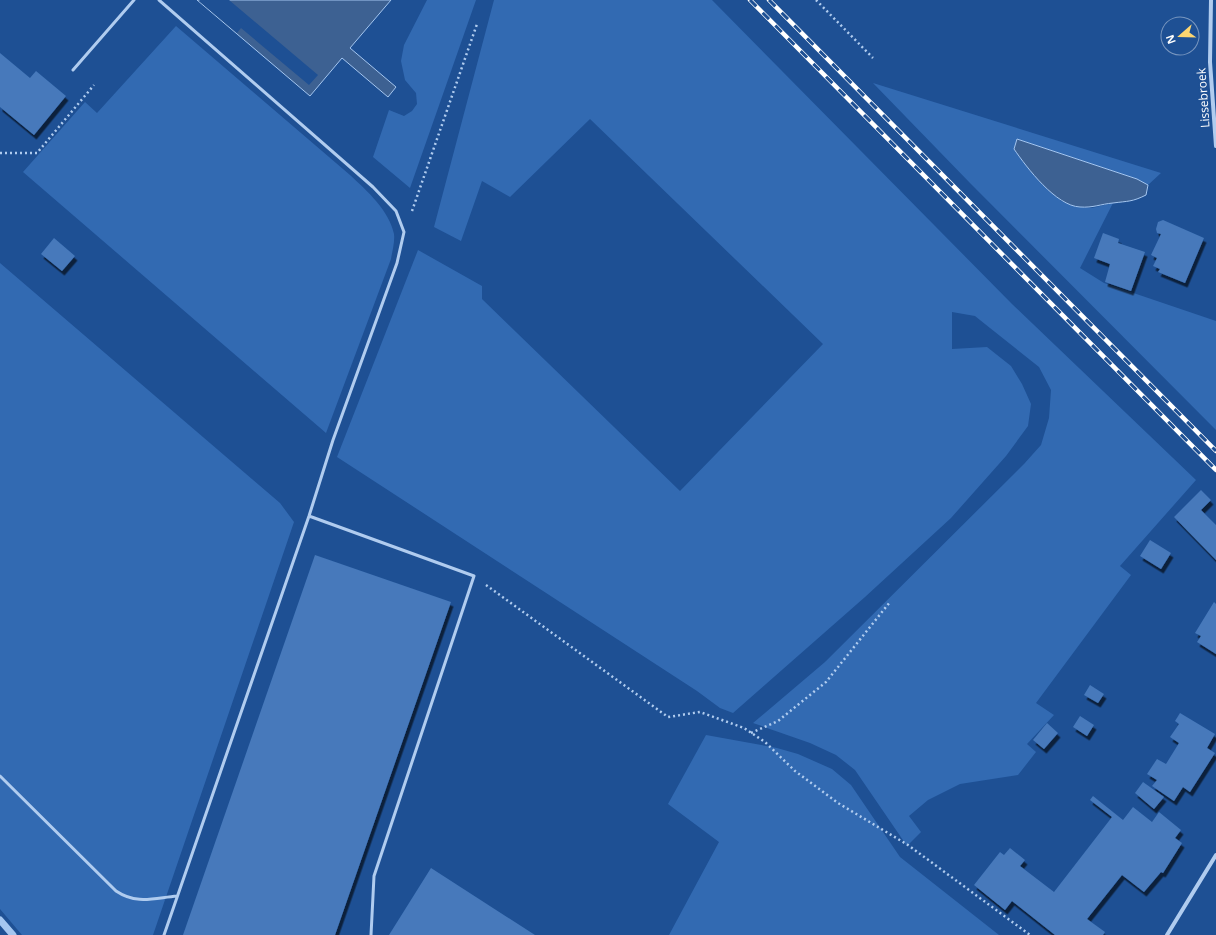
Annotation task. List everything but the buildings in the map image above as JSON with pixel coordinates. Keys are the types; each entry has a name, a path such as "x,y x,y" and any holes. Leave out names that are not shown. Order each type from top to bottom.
{"street":[{"name":"Lissebroek","path":"1211,0 1210,62 1216,146"},
{"path":"1167,935 1216,855"}],"lane":[{"path":"73,70 134,0"},
{"path":"159,0 373,187 396,210 404,232 397,263 333,440 309,516 164,935"},
{"path":"309,516 474,576 374,876 371,935"},
{"path":"0,776 116,892 138,900 177,896"}],"path":[{"path":"816,0 874,58"},
{"path":"404,232 477,24"},
{"path":"0,153 37,153 94,85"},
{"path":"474,576 668,717 700,712 744,728 765,742 795,771 838,804 908,845 1030,935"},
{"path":"751,733 778,721 826,682 890,602"}],"shaded area":[{"path":"197,0 391,0 350,48 396,87 388,97 342,58 310,96"},
{"path":"427,0 476,0 410,188 373,157 389,110 404,116 412,111 417,104 416,93 405,80 401,61 404,45"},
{"path":"494,0 712,0 1012,304 1196,480 1120,566 1131,575 1036,703 1054,715 1027,744 1036,752 1018,775 960,784 928,800 909,816 921,832 907,846 855,770 836,755 810,743 753,723 825,662 1024,464 1041,445 1049,418 1051,390 1039,367 975,316 952,312 952,349 987,347 1011,366 1022,384 1031,404 1028,426 1006,456 951,518 865,597 733,713 720,708 697,691 337,457 418,250 482,286 482,299 680,491 823,344 590,119 510,197 482,181 461,241 434,227"},
{"path":"176,26 350,175 382,209 391,225 394,234 394,244 391,259 326,433 23,172 85,102 97,113"},
{"path":"873,83 1161,173 1148,185 1137,179 1017,139 1014,149 1061,201 1077,207 1092,208 1113,203 1080,268 1104,283 1216,321 1216,430 970,183"},
{"path":"1017,139 1137,179 1148,185 1146,195 1130,201 1109,204 1085,207 1071,205 1052,193 1026,166 1014,149"},
{"path":"0,263 280,503 294,522 153,935 22,935 0,909"},
{"path":"706,735 777,748 798,754 832,769 851,785 900,857 999,935 669,935 719,842 668,804"}],"pier":[{"path":"229,0 318,75 309,85 241,28 237,33 199,1"}],"waterway":[{"path":"0,920 13,935"}],"railway":[{"path":"750,0 1216,470"},
{"path":"769,0 1216,451"}]}
